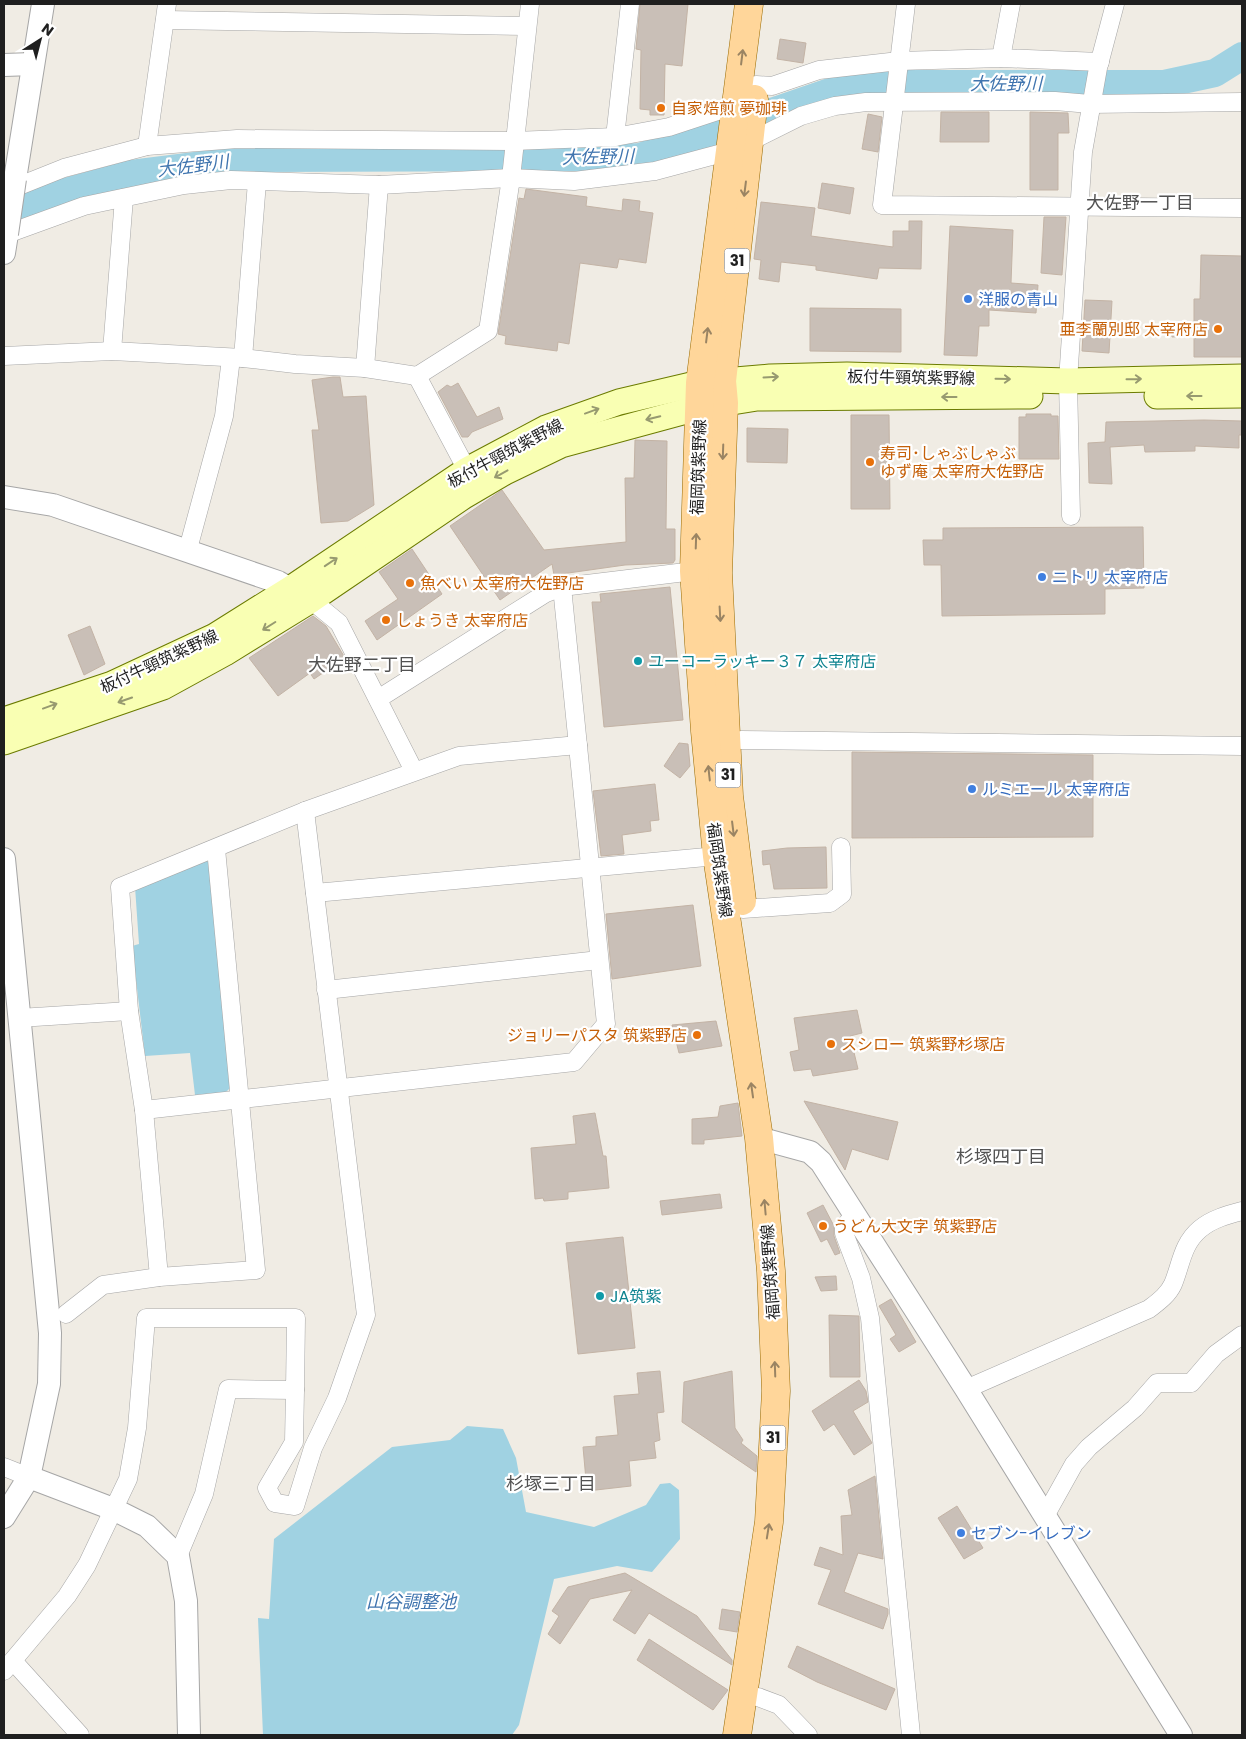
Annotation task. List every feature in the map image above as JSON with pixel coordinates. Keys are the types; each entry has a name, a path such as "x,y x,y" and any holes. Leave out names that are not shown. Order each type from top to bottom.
{"main road":[{"name":"福岡筑紫野線","path":"749,4 749,96"},
{"name":"福岡筑紫野線","path":"752,1735 787,1523 794,1392 789,1271 769,1140 717,856 705,731 694,571 712,394 741,146 767,4"},
{"name":"板付牛頸筑紫野線","path":"4,742 163,687 225,653 467,470 546,428 619,402 712,394 757,398 1068,388 1242,377"},
{"name":"板付牛頸筑紫野線","path":"1068,388 1242,395"},
{"name":"福岡筑紫野線","path":"712,394 718,572 729,796 744,908 769,1140 771,1271 776,1391 769,1522 736,1735"},
{"name":"板付牛頸筑紫野線","path":"4,720 112,684 300,595 464,496 506,472 561,445 712,394"}],"street":[{"path":"43,4 10,186 5,240 84,206 184,185 231,180 379,185 511,178 574,180 655,171 741,146 801,116 835,106 895,97 1055,101 1242,102"},
{"path":"4,356 112,352 237,358 364,368 417,376 488,331 511,178 530,4"},
{"path":"615,137 630,4"},
{"path":"906,4 882,205 1242,208"},
{"path":"1001,58 1012,4"},
{"path":"1071,516 1068,388 1079,208 1091,100 1115,4"},
{"path":"147,146 166,12 527,26"},
{"path":"10,186 64,168 147,146 237,139 514,141 615,137 669,127 772,86 819,70 1001,58 1099,65"},
{"path":"4,65 33,64"},
{"path":"188,549 224,416 237,358 257,182"},
{"path":"364,368 379,185"},
{"path":"112,352 124,198"},
{"path":"417,376 467,470"},
{"path":"4,497 53,505 188,549 278,582 300,595 339,623 414,772"},
{"path":"378,699 546,593 562,587 694,571"},
{"path":"144,1110 574,1062 606,1024 562,587"},
{"path":"723,674 733,693 741,740 741,791 729,796"},
{"path":"741,740 1242,746"},
{"path":"160,1277 144,1110 129,1011 120,887 305,811 459,756 578,745"},
{"path":"80,1735 8,1666 67,1596 82,1573 128,1479 137,1428 146,1318 296,1318 294,1442 267,1488 275,1503 295,1506 313,1448 337,1398 366,1315 305,811"},
{"path":"744,908 830,904 842,894 841,847"},
{"path":"66,1314 103,1285 160,1277 256,1270 216,849"},
{"path":"315,893 717,856"},
{"path":"4,859 50,1333 49,1384 29,1476 4,1516"},
{"path":"326,990 599,960"},
{"path":"19,1018 129,1011"},
{"path":"769,1140 810,1152 816,1156 966,1389 1181,1735"},
{"path":"966,1389 1149,1309 1163,1298 1172,1285 1188,1243 1200,1229 1220,1218 1242,1211"},
{"path":"854,1215 844,1227 844,1233 861,1278 870,1318 911,1735"},
{"path":"1045,1516 1074,1464 1135,1408 1157,1384 1191,1383 1216,1354 1242,1335"},
{"path":"189,1735 186,1601 178,1556 204,1494 228,1389 295,1390"},
{"path":"4,1467 113,1509 147,1526 178,1556"},
{"path":"758,1697 779,1705 808,1735"}],"water":[{"path":"201,859 209,862 230,1088 226,1092 195,1095 190,1053 145,1056 132,946 139,944 135,887"},
{"name":"山谷調整池","path":"467,1426 503,1429 516,1458 526,1512 594,1527 646,1505 660,1484 670,1483 679,1490 680,1539 652,1572 617,1566 554,1579 519,1725 512,1735 263,1735 258,1618 269,1619 274,1539 392,1447 450,1440"}],"building":[{"path":"640,4 688,4 682,66 665,64 664,115 650,115 650,110 640,109 641,50 636,49"},
{"path":"780,39 806,43 803,63 777,59"},
{"path":"941,112 989,112 989,142 940,142"},
{"path":"1030,112 1068,113 1069,133 1058,133 1058,190 1030,190"},
{"path":"868,114 882,117 878,152 862,149"},
{"path":"822,183 854,188 850,214 818,208"},
{"path":"526,189 587,197 586,206 622,211 623,199 640,201 639,211 653,213 646,263 619,259 617,268 580,263 569,344 558,342 557,351 505,344 506,336 498,334 519,198 524,199"},
{"path":"761,202 815,208 811,236 893,247 893,231 909,231 909,221 922,221 921,269 879,268 877,279 816,270 816,266 781,262 779,282 759,279 761,260 754,259"},
{"path":"1044,217 1066,217 1062,275 1041,273"},
{"name":"洋服の青山","path":"950,226 1013,230 1011,283 1038,285 1036,313 989,310 989,326 979,326 977,356 944,355"},
{"path":"1201,255 1242,256 1242,357 1194,357 1194,336 1172,337 1172,323 1194,322 1194,299 1200,299"},
{"path":"1085,300 1112,301 1109,353 1082,351"},
{"path":"810,308 901,309 901,352 810,351"},
{"path":"340,377 343,397 366,396 374,505 348,521 321,523 312,430 319,430 312,380"},
{"path":"458,383 477,417 499,407 503,419 472,432 468,437 462,437 438,392 447,385 451,387"},
{"path":"1026,414 1051,414 1051,416 1058,416 1059,459 1019,459 1019,417 1026,417"},
{"name":"寿司･しゃぶしゃぶ ゆず庵 太宰府大佐野店","path":"851,415 889,415 890,509 851,509"},
{"path":"1242,421 1242,435 1239,435 1239,448 1195,446 1195,451 1145,452 1144,445 1110,447 1112,484 1089,483 1088,443 1105,442 1106,422"},
{"path":"747,428 788,429 787,463 747,462"},
{"path":"635,440 667,441 666,529 675,529 675,560 673,563 625,565 554,575 552,564 500,600 450,526 502,490 544,550 626,542 625,478 634,478"},
{"name":"ニトリ 太宰府店","path":"1143,527 1144,588 1105,589 1105,614 942,616 941,565 924,565 923,540 943,540 943,528"},
{"name":"魚べい 太宰府大佐野店","path":"412,549 442,594 377,640 365,621 398,599 379,572"},
{"name":"ユーコーラッキー３７ 太宰府店","path":"670,587 683,720 604,727 592,602 601,602 600,594"},
{"path":"313,616 326,626 345,658 314,679 310,673 278,696 249,658"},
{"path":"90,626 105,664 84,675 68,635"},
{"path":"679,743 688,744 690,766 680,778 664,766"},
{"name":"ルミエール 太宰府店","path":"852,752 1093,755 1093,837 852,838"},
{"path":"655,784 659,820 650,821 651,831 622,835 624,854 601,856 593,791"},
{"path":"826,847 827,888 774,889 770,864 763,865 762,851"},
{"path":"693,905 701,966 612,979 606,914"},
{"name":"スシロー 筑紫野杉塚店","path":"857,1010 862,1033 850,1036 858,1069 813,1076 811,1069 794,1071 790,1052 799,1050 794,1018"},
{"name":"ジョリーパスタ 筑紫野店","path":"716,1021 722,1046 679,1053 672,1025"},
{"path":"804,1101 898,1122 888,1160 852,1149 845,1170"},
{"path":"738,1103 742,1136 704,1140 704,1144 692,1144 692,1119 718,1117 720,1106"},
{"path":"595,1113 603,1156 606,1156 609,1188 568,1192 568,1199 544,1201 543,1198 535,1199 531,1148 576,1144 573,1116"},
{"path":"720,1194 722,1208 662,1215 660,1201"},
{"name":"うどん大文字 筑紫野店","path":"823,1205 834,1226 834,1236 840,1253 835,1255 827,1239 821,1242 807,1213"},
{"name":"JA筑紫","path":"623,1237 635,1348 578,1354 566,1243"},
{"path":"836,1276 837,1290 821,1291 815,1277"},
{"path":"891,1299 916,1342 899,1352 890,1339 896,1335 879,1306"},
{"path":"829,1315 859,1316 860,1377 830,1377"},
{"path":"660,1371 664,1412 657,1413 660,1440 654,1442 656,1458 629,1461 631,1486 587,1491 583,1447 596,1446 596,1437 618,1435 614,1396 639,1394 637,1373"},
{"path":"732,1371 735,1428 743,1440 741,1443 757,1456 756,1472 682,1422 684,1382"},
{"path":"859,1380 866,1391 868,1402 853,1411 872,1443 854,1455 834,1424 824,1431 812,1411"},
{"path":"875,1476 883,1559 858,1553 844,1592 888,1609 883,1629 818,1604 831,1570 814,1565 820,1547 843,1555 841,1516 852,1515 848,1490"},
{"name":"セブン-イレブン","path":"957,1506 983,1548 964,1559 938,1518"},
{"path":"625,1573 697,1616 732,1660 732,1665 649,1613 635,1634 613,1620 632,1590 590,1599 560,1644 548,1634 559,1616 552,1611 568,1587"},
{"path":"722,1609 740,1612 737,1632 719,1629"},
{"path":"649,1639 728,1690 713,1710 637,1660"},
{"path":"797,1646 895,1689 886,1710 817,1682 788,1667"}],"waterway":[{"name":"大佐野川","path":"4,216 25,203 131,174 258,158 640,157 853,84 1164,84 1215,73 1242,56"}],"place":[{"name":"自家焙煎 夢珈琲","path":"661,108"},
{"name":"洋服の青山","path":"968,299"},
{"name":"亜李蘭別邸 太宰府店","path":"1218,329"},
{"name":"寿司･しゃぶしゃぶ ゆず庵 太宰府大佐野店","path":"870,462"},
{"name":"ニトリ 太宰府店","path":"1042,577"},
{"name":"魚べい 太宰府大佐野店","path":"410,583"},
{"name":"しょうき 太宰府店","path":"386,620"},
{"name":"ユーコーラッキー３７ 太宰府店","path":"638,661"},
{"name":"ルミエール 太宰府店","path":"972,789"},
{"name":"ジョリーパスタ 筑紫野店","path":"697,1035"},
{"name":"スシロー 筑紫野杉塚店","path":"831,1044"},
{"name":"うどん大文字 筑紫野店","path":"823,1226"},
{"name":"JA筑紫","path":"600,1296"},
{"name":"セブン-イレブン","path":"961,1533"}],"district":[{"name":"大佐野一丁目","path":"1140,203"},
{"name":"大佐野二丁目","path":"362,665"},
{"name":"杉塚四丁目","path":"1001,1157"},
{"name":"杉塚三丁目","path":"551,1484"}]}
